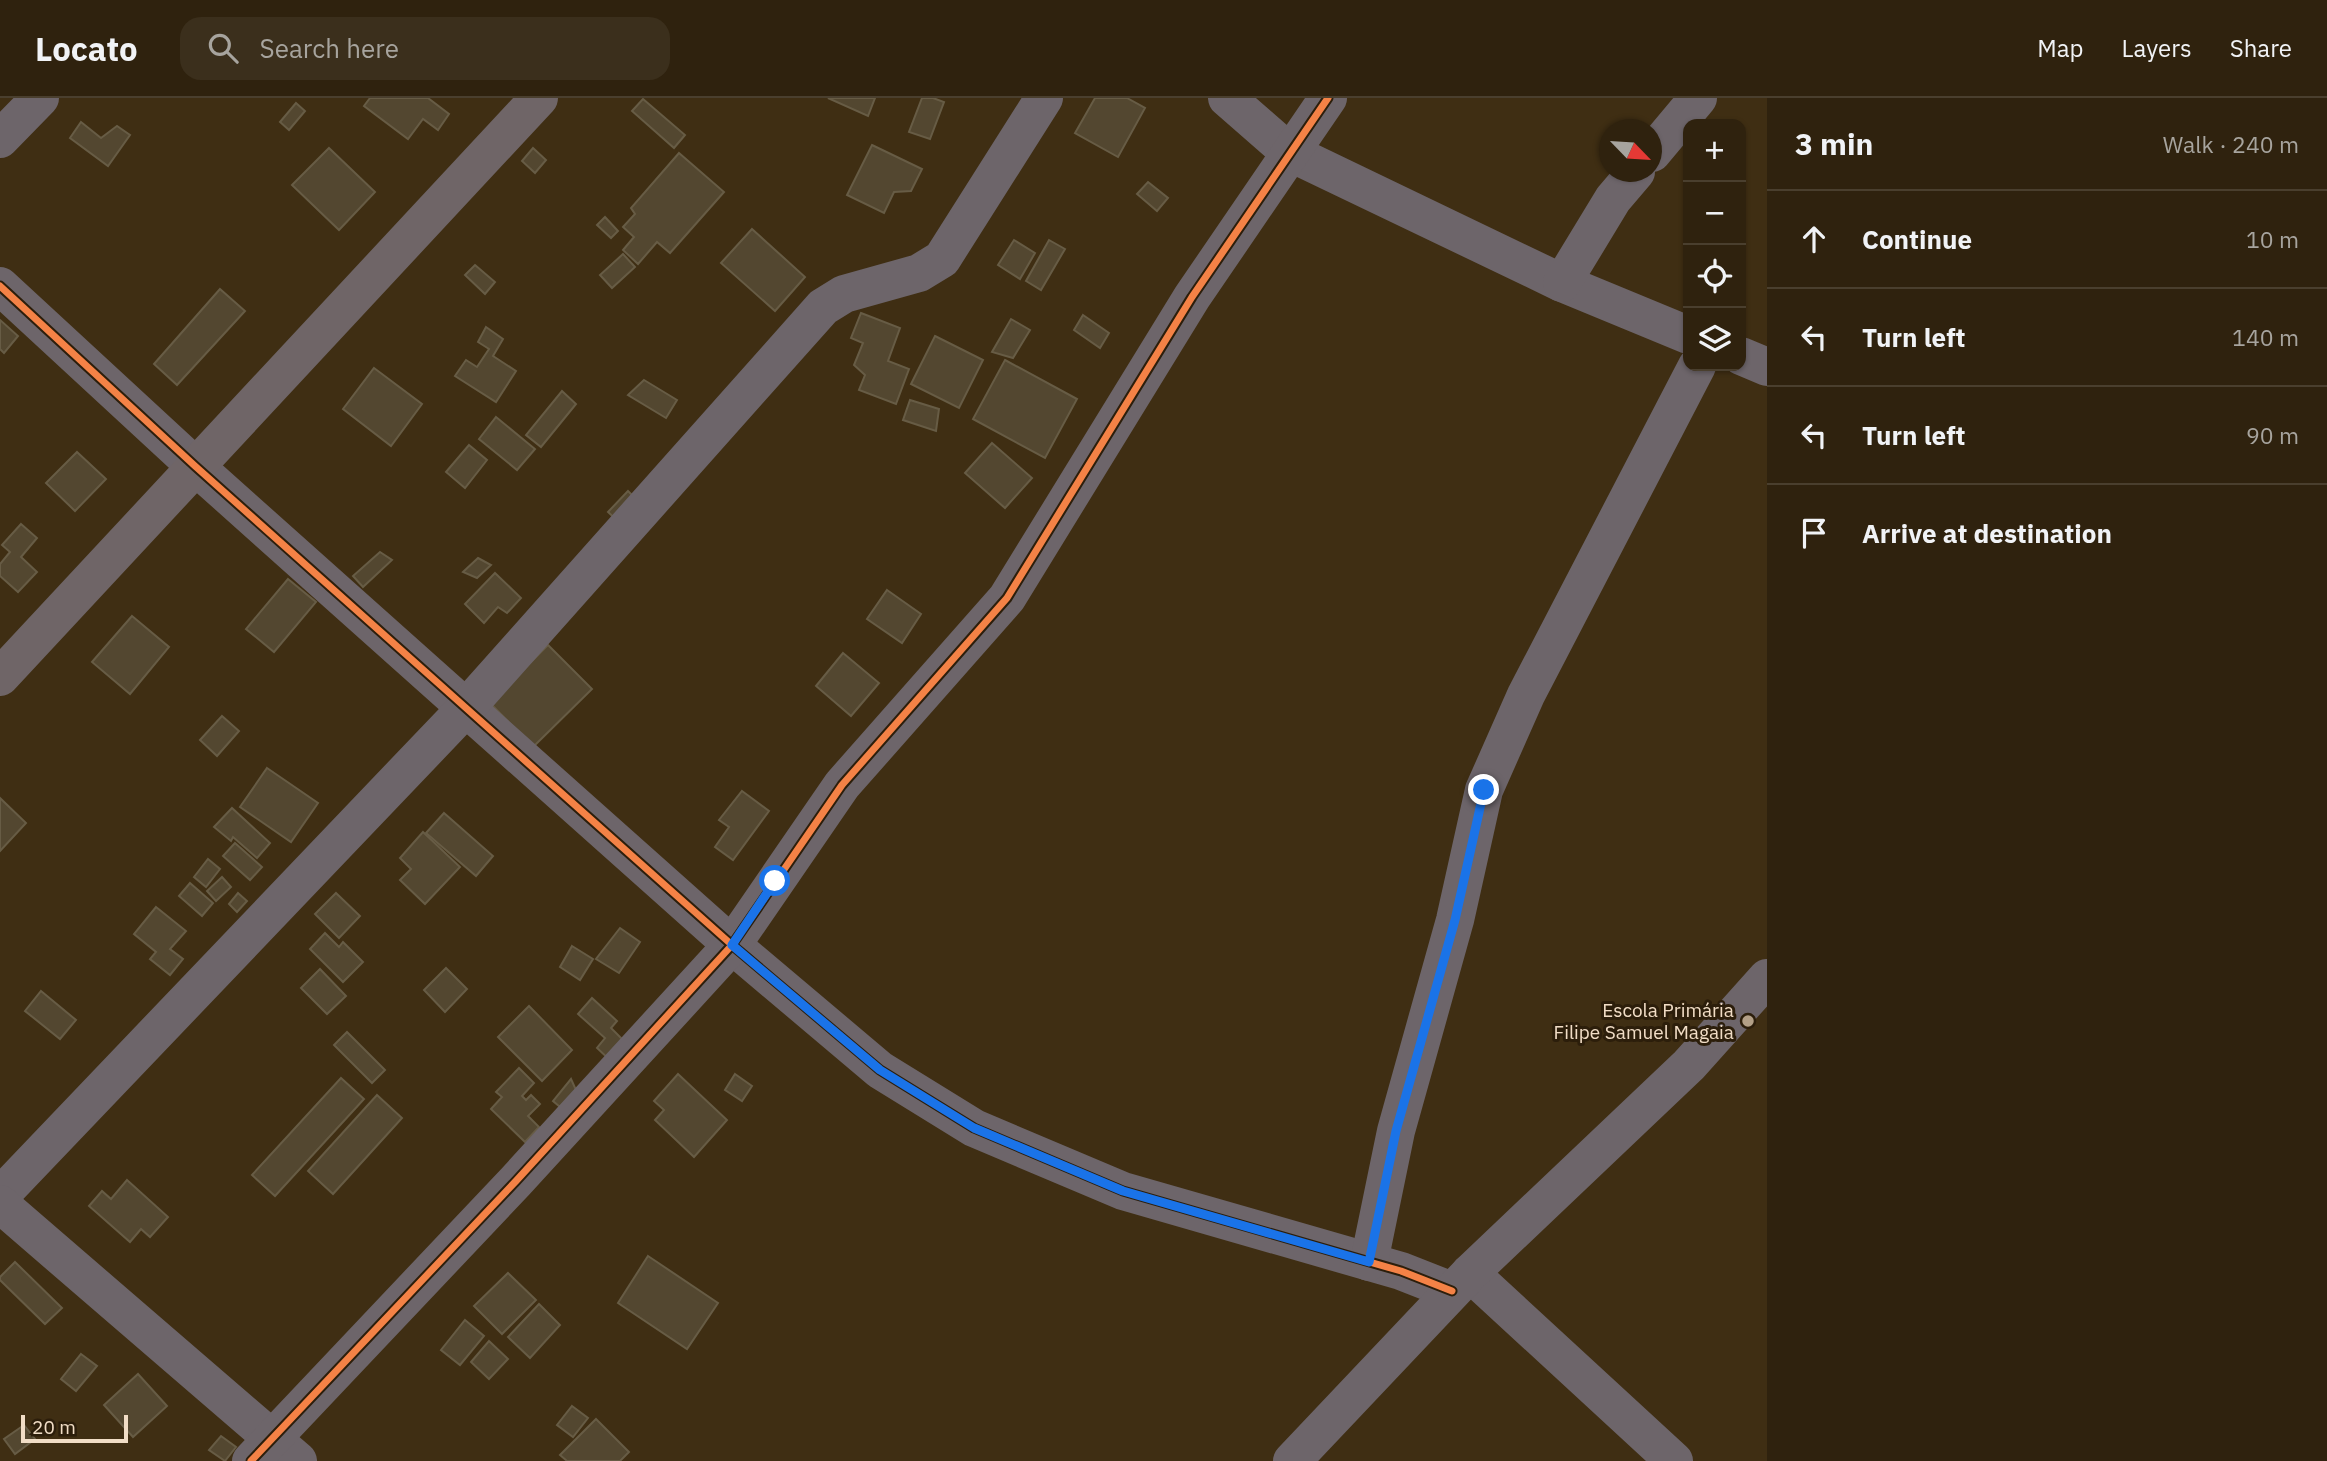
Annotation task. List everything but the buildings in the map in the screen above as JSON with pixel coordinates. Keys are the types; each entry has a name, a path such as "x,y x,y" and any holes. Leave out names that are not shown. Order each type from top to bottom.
{"street":[{"path":"0,139 40,98"},
{"path":"0,677 539,98"},
{"path":"0,1196 466,708 823,307 844,294 919,273 942,260 1044,98"},
{"path":"1227,98 1289,152 1562,283 1683,333"},
{"path":"0,1204 274,1453 506,1191 732,945 842,785 1007,598 1192,297 1328,98"},
{"path":"1662,140 1698,98"},
{"path":"1562,283 1613,199 1627,182"},
{"path":"0,286 195,466 732,945 880,1070 974,1128 1123,1191 1401,1271 1461,1282 1674,1461"},
{"path":"1746,358 1767,367"},
{"path":"1369,1262 1396,1131 1455,920 1484,790 1526,695 1694,371"},
{"path":"1292,1461 1461,1282 1689,1065 1767,978"}],"cycle path":[{"path":"251,1461 516,1181 732,945 842,785 1007,598 1192,297 1328,98"},
{"path":"0,286 195,466 732,945 880,1070 974,1128 1123,1191 1401,1271 1452,1291"}],"place":[{"name":"Escola Primária Filipe Samuel Magaia","path":"1748,1021"}],"route":[{"path":"775,881 732,945 880,1070 974,1128 1123,1191 1369,1262 1396,1131 1455,920 1484,790"}]}
